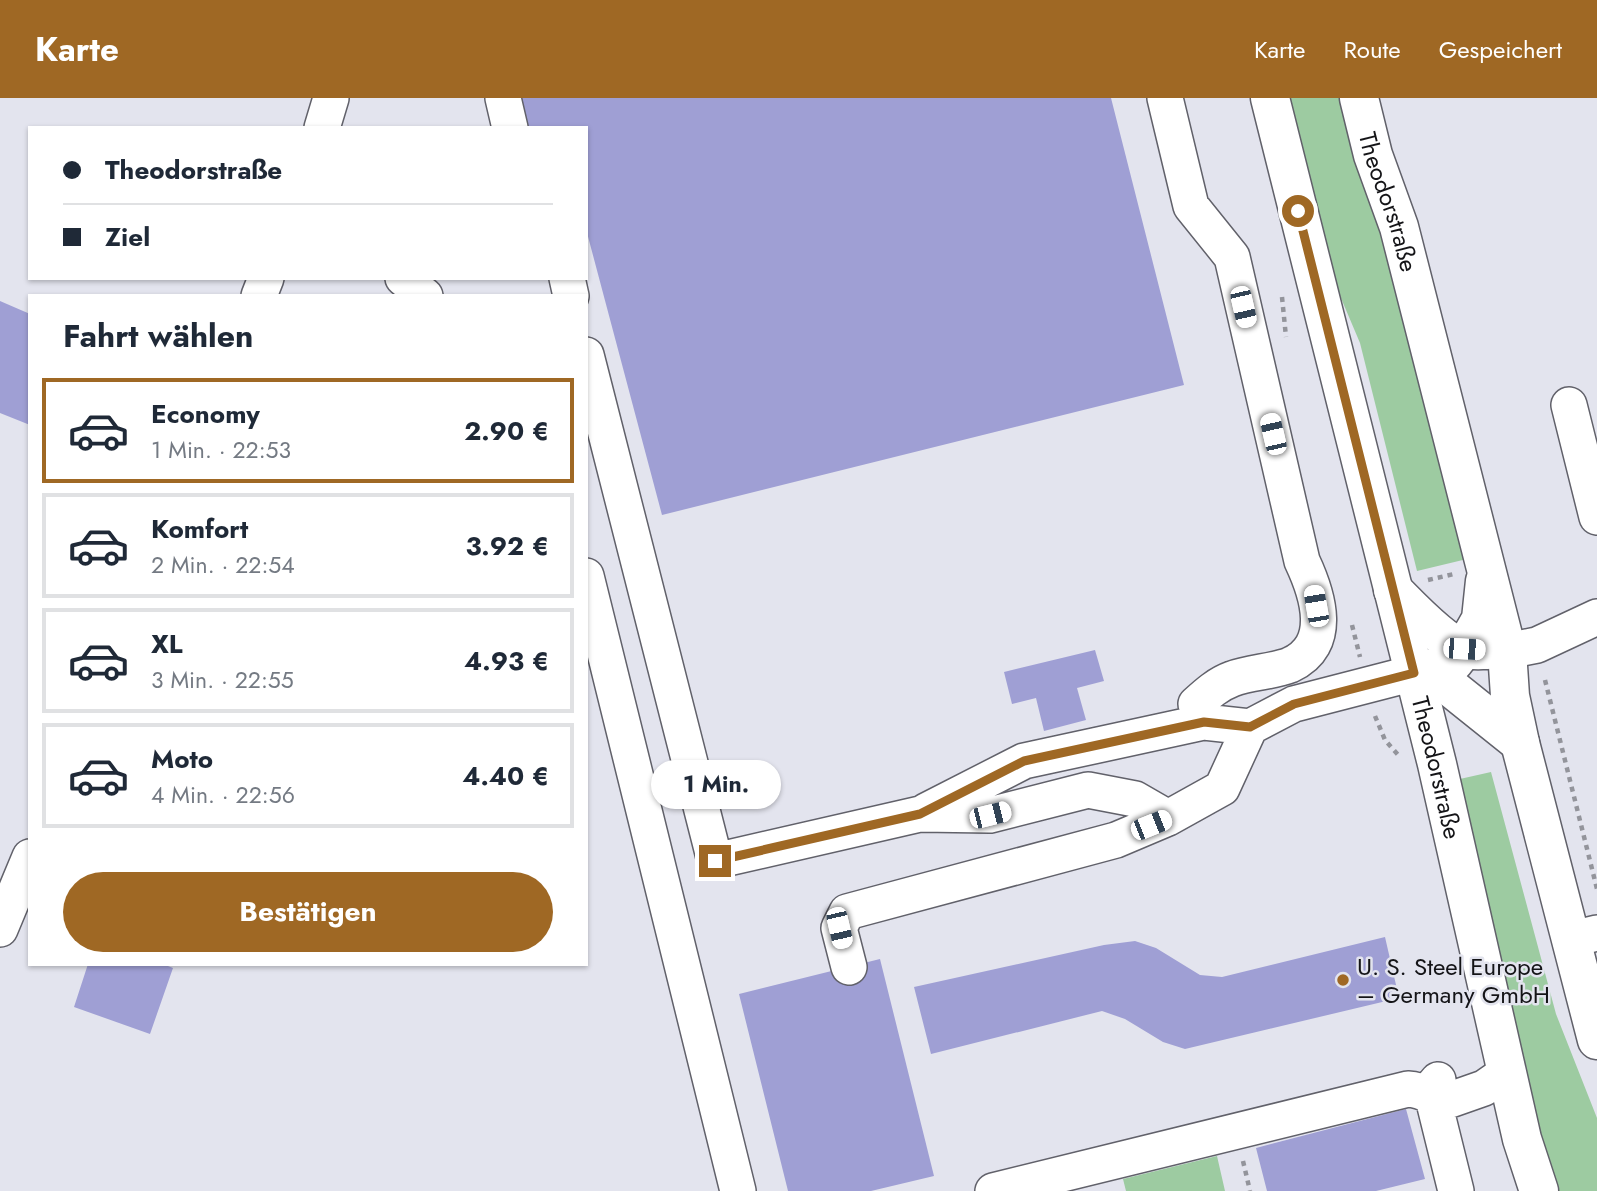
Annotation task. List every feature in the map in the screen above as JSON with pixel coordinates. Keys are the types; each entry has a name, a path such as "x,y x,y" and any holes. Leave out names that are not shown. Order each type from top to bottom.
{"main road":[{"name":"Theodorstraße","path":"1270,98 1406,586 1414,673 1522,1139 1539,1191"},
{"name":"Theodorstraße","path":"1359,98 1373,155 1399,227 1472,569 1507,652 1510,696 1520,743 1584,936 1597,1040"},
{"path":"1414,673 1454,662 1481,620 1472,569"},
{"path":"1406,586 1416,613 1445,637 1464,649 1507,652"},
{"path":"1414,673 1450,687 1520,743"}],"lane":[{"path":"323,126 331,98"},
{"path":"503,98 510,126"},
{"path":"1165,98 1191,206 1232,257 1302,561 1311,581 1320,631 1312,649 1290,664 1231,679 1214,689 1196,704 1204,722"},
{"path":"405,280 423,294"},
{"path":"588,363 715,861 920,814 990,815 1088,790 1135,799 1168,818"},
{"path":"1569,405 1597,517"},
{"path":"588,584 738,1191"},
{"path":"1507,652 1537,645 1597,617"},
{"path":"920,814 1024,761 1204,722 1250,727 1294,704 1414,673"},
{"path":"849,967 839,928 847,912 1116,839 1168,818 1222,788 1250,727"},
{"path":"0,929 28,862"},
{"path":"993,1191 1408,1089 1419,1089 1441,1101 1447,1101 1484,1088 1507,1072"},
{"path":"1432,1094 1457,1191"}],"path":[{"path":"1281,292 1286,347"},
{"path":"1406,586 1472,569"},
{"path":"1548,689 1597,889"}],"green space":[{"path":"1285,98 1342,98 1384,232 1467,559 1417,571 1360,343 1327,265"},
{"path":"1491,772 1556,1014 1597,1118 1597,1191 1555,1191 1451,781"},
{"path":"1217,1156 1225,1191 1126,1191 1123,1179"}],"building":[{"path":"512,98 1111,98 1184,385 662,515 588,237 588,126 519,126"},
{"path":"0,301 28,313 28,424 0,413"},
{"path":"1095,650 1104,681 1077,688 1086,720 1044,731 1036,698 1012,704 1004,672"},
{"path":"1385,937 1399,998 1185,1049 1163,1042 1125,1019 1102,1011 931,1054 914,987 1104,945 1135,941 1156,948 1200,975 1222,977"},
{"path":"880,959 934,1176 871,1191 788,1191 739,994"},
{"path":"87,966 173,968 150,1034 74,1007"},
{"path":"1406,1109 1425,1179 1376,1191 1267,1191 1256,1148"}],"place":[{"name":"U. S. Steel Europe – Germany GmbH","path":"1343,980"}],"route":[{"path":"715,861 920,814 1024,761 1204,722 1250,727 1294,704 1414,673 1298,211"}]}
